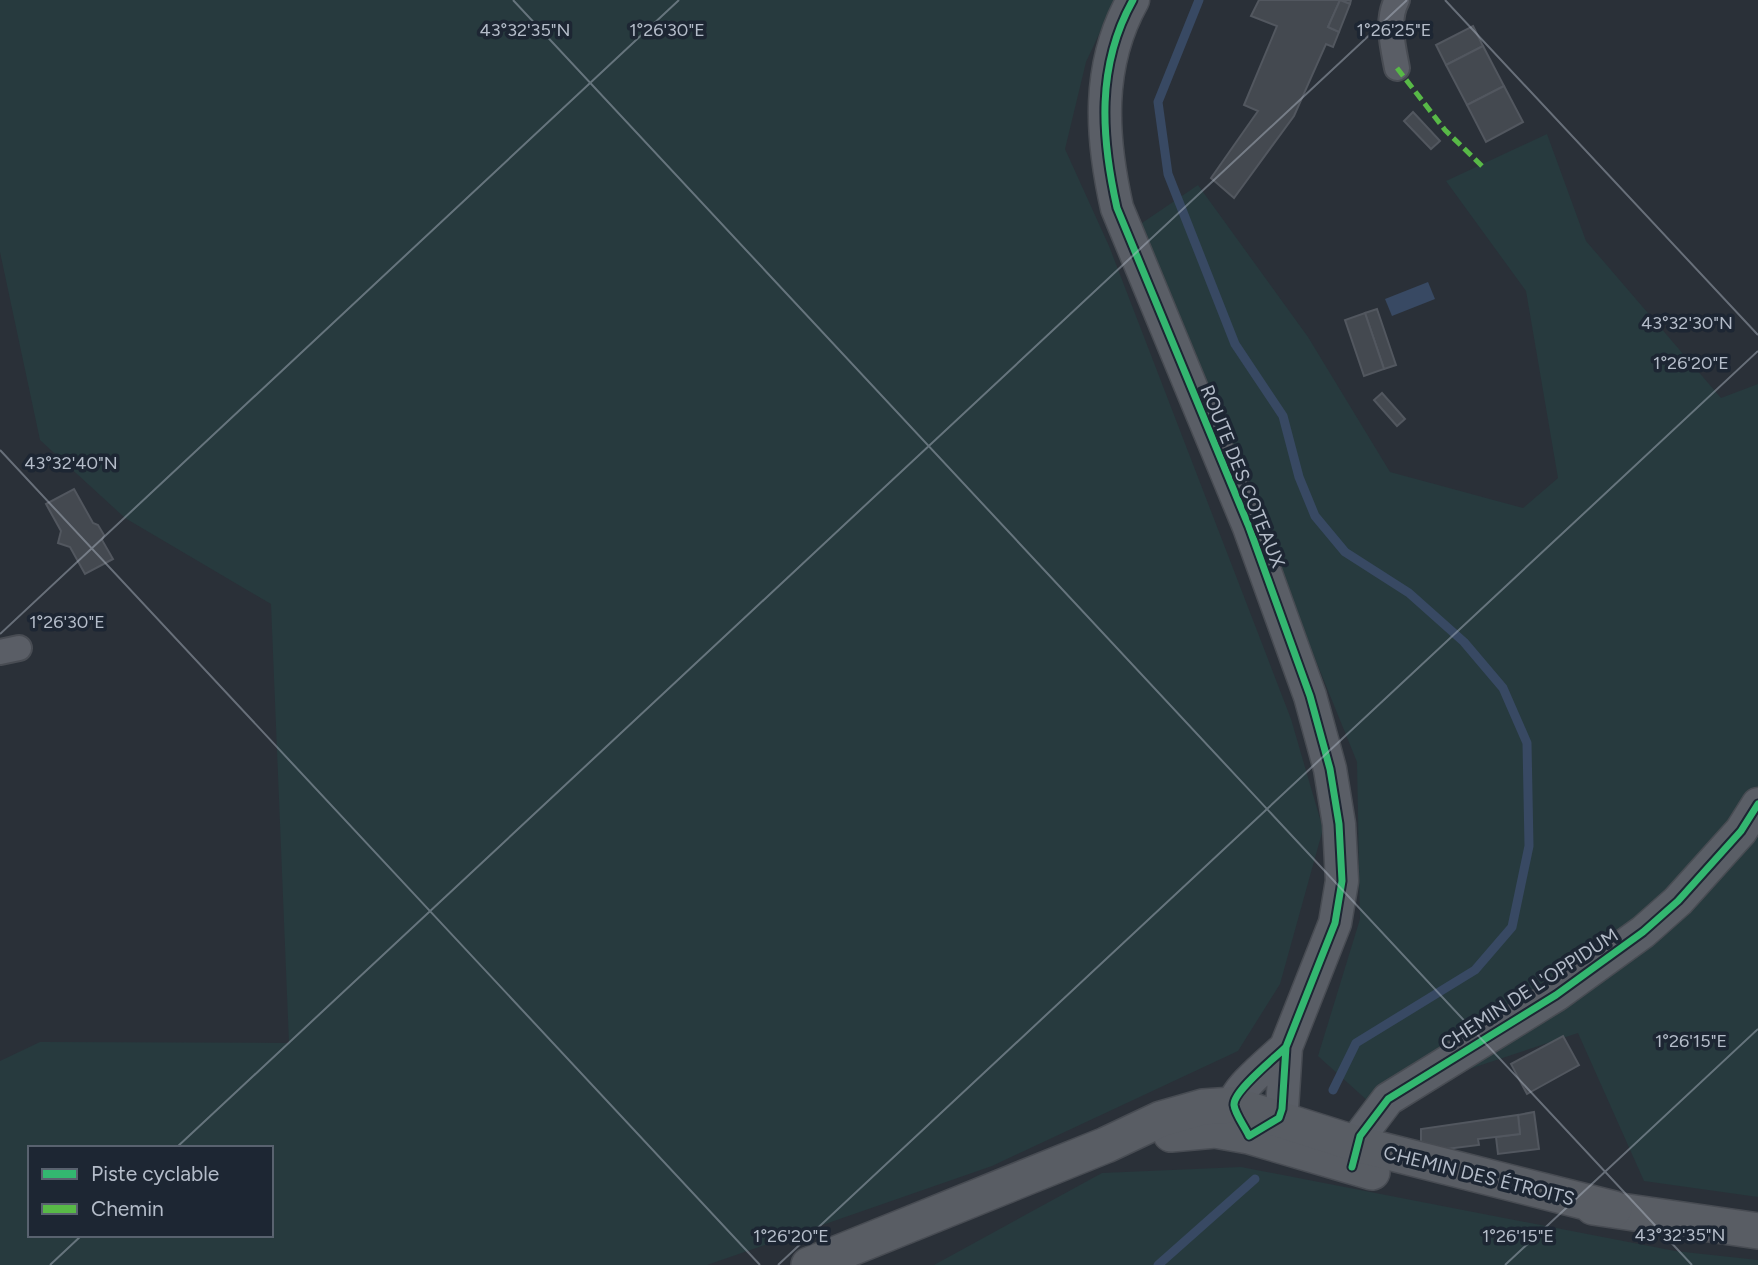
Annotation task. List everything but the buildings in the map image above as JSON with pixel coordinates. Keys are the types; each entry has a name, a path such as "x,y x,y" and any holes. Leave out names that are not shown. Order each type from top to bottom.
{"main road":[{"name":"CHEMIN DES ÉTROITS","path":"809,1265 1106,1145 1214,1130 1242,1120 1279,1118 1354,1155"},
{"name":"CHEMIN DES ÉTROITS","path":"1242,1120 1509,1199 1614,1209 1758,1231"}],"street":[{"name":"ROUTE DES COTEAUX","path":"1133,0 1112,50 1105,82 1107,164 1117,208 1249,527 1310,696 1329,769 1339,824 1342,881 1335,923 1286,1047 1279,1118"},
{"path":"1396,0 1392,8 1391,38 1396,68"},
{"name":"CHEMIN DE L'OPPIDUM","path":"1354,1155 1373,1117 1403,1088 1556,995 1643,932 1678,901 1723,851 1758,804"},
{"name":"ROUTE DES COTEAUX","path":"1242,1120 1245,1084 1286,1047"}],"green space":[{"path":"0,0 1115,0 1086,62 1065,149 1109,246 1291,719 1323,829 1280,984 1238,1051 992,1166 707,1265 0,1265 0,1061 40,1042 289,1043 271,604 125,518 40,440 0,252"},
{"path":"1547,134 1586,241 1721,398 1758,384 1758,1197 1644,1181 1578,1033 1369,1102 1318,1056 1360,919 1357,762 1139,225 1198,185 1308,337 1390,472 1523,508 1558,478 1526,291 1446,181"},
{"path":"1241,1167 1675,1251 1758,1260 1758,1265 934,1265 1102,1173"}],"water":[{"path":"1428,282 1435,299 1392,316 1385,299"}],"waterway":[{"path":"1199,0 1158,102 1168,174 1235,344 1283,416 1299,477 1315,516 1345,552 1409,593 1464,642 1503,688 1527,743 1529,846 1512,927 1475,970 1356,1043 1333,1090"},
{"path":"1158,1265 1255,1179"}],"marked path":[{"path":"1397,68 1445,130 1484,168"}],"cycle path":[{"path":"1133,0 1121,25 1107,76 1105,128 1117,208 1249,527 1310,696 1330,769 1339,824 1342,881 1335,923 1286,1047 1282,1109 1279,1118 1249,1136 1235,1109 1235,1099 1247,1083 1286,1047"},
{"path":"1352,1167 1360,1136 1388,1099 1556,995 1643,932 1678,901 1741,831 1758,804"}]}
